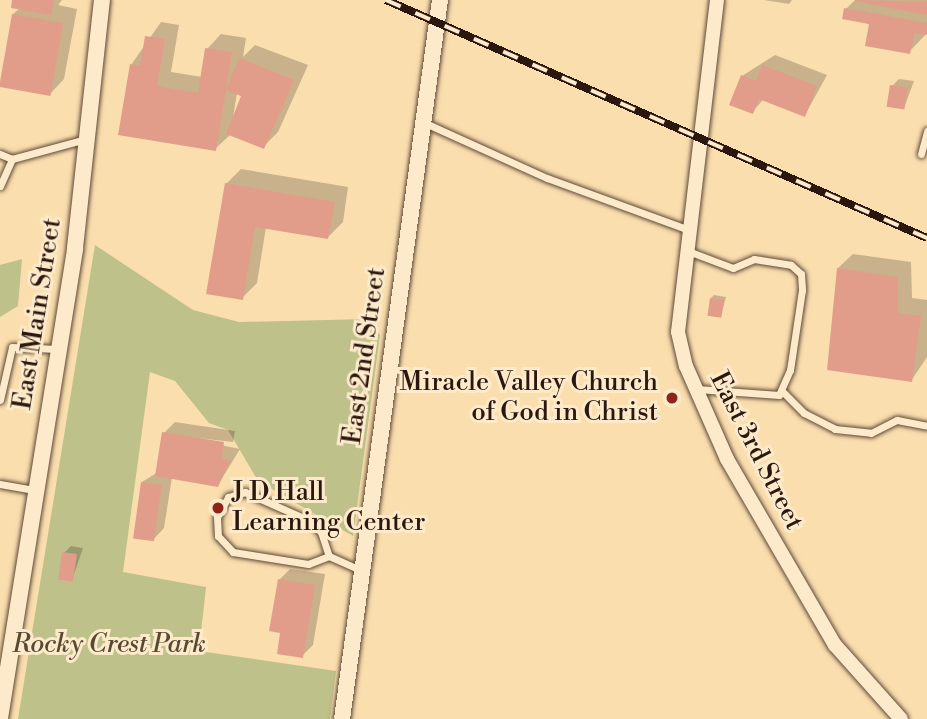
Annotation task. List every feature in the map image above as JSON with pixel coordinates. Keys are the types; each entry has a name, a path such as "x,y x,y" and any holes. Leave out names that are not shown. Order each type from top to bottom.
{"street":[{"name":"East Main Street","path":"0,718 59,349 102,0"},
{"name":"East 2nd Street","path":"342,719 360,570 440,0"},
{"name":"East 3rd Street","path":"717,0 678,332 694,388 727,459 835,645 901,719"}],"lane":[{"path":"423,122 547,178 690,231"},
{"path":"921,154 927,131"},
{"path":"0,155 12,159 87,138"},
{"path":"0,186 12,159"},
{"path":"687,251 733,268 754,259 776,260 801,274 782,391"},
{"path":"0,400 12,347 59,349"},
{"path":"694,388 767,399 782,391"},
{"path":"782,391 835,429 871,433 897,420 927,426"},
{"path":"0,484 36,490"},
{"path":"330,556 308,564 233,552 218,536 217,517 228,496 245,492 308,520 321,532 330,556 360,570"}],"green space":[{"name":"Rocky Crest Park","path":"95,245 193,310 239,322 369,319 380,335 353,536 258,481 228,430 209,423 175,381 150,372 123,572 206,587 199,651 336,671 330,719 18,719"},
{"path":"22,259 18,306 0,317 0,265"}],"building":[{"path":"12,0 54,0 51,15 11,8"},
{"path":"855,1 927,2 927,15"},
{"path":"844,8 927,23 927,35 914,33 910,54 865,46 869,24 842,19"},
{"path":"12,14 63,23 50,96 0,87"},
{"path":"145,36 165,39 157,86 198,93 205,48 232,52 216,151 118,135 130,64 140,66"},
{"path":"239,58 294,80 264,149 226,134 241,96 226,90"},
{"path":"762,65 817,86 805,117 759,99 753,114 729,105 741,75 756,81"},
{"path":"890,85 908,88 904,110 887,107"},
{"path":"225,183 335,202 328,239 255,227 243,300 206,294"},
{"path":"837,268 897,277 898,313 921,316 912,382 827,370"},
{"path":"710,298 724,300 721,318 707,316"},
{"path":"162,432 224,442 222,459 230,460 218,487 155,476"},
{"path":"141,482 162,485 154,541 133,538"},
{"path":"62,552 77,554 73,582 58,580"},
{"path":"278,579 315,585 303,658 277,654 280,633 269,631"}],"railway":[{"path":"386,0 927,238"}],"place":[{"name":"Miracle Valley Church of God in Christ","path":"672,398"},
{"name":"J D Hall Learning Center","path":"218,508"}]}
